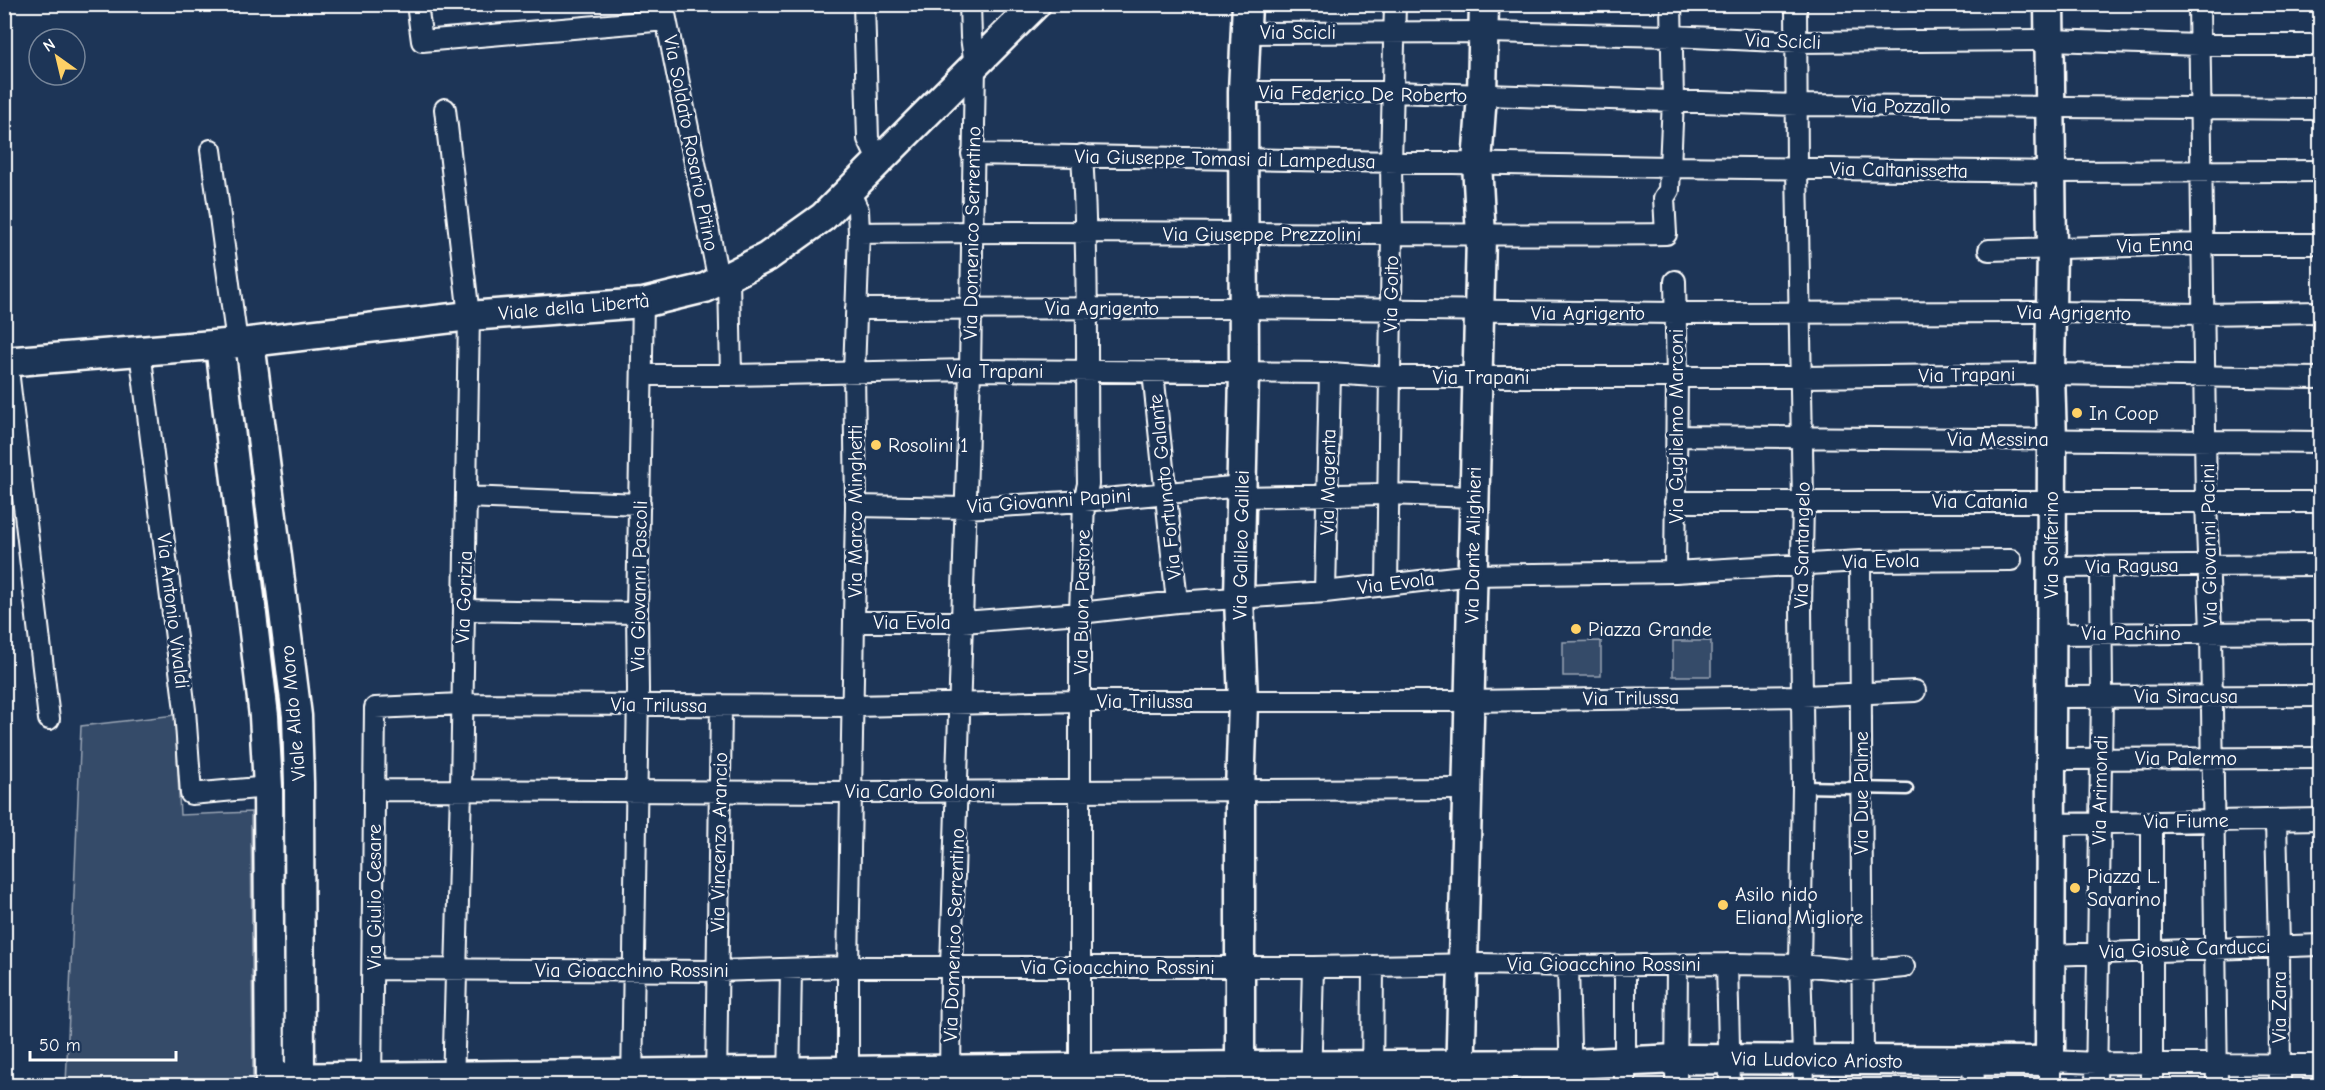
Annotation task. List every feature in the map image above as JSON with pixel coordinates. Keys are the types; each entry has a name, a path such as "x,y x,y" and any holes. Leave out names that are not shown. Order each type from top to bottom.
{"street":[{"path":"417,4 423,41 664,12"},
{"path":"864,4 868,139 878,160"},
{"name":"Via Domenico Serrentino","path":"950,1078 951,967 970,370 969,308 975,65 970,4"},
{"name":"Viale della Libertà","path":"6,362 236,344 469,316 643,303 705,288 724,280 801,234 823,217 1036,4"},
{"name":"Via Galileo Galilei","path":"1240,1076 1240,791 1243,702 1239,598 1244,373 1243,92 1246,4"},
{"name":"Via Goito","path":"1387,584 1391,163 1395,4"},
{"path":"1670,167 1673,100 1671,4"},
{"name":"Via Santangelo","path":"1796,4 1803,502 1803,787 1800,965 1804,1073"},
{"name":"Via Solferino","path":"2049,4 2052,248 2050,1073"},
{"name":"Via Giovanni Pacini","path":"2199,4 2217,1086"},
{"name":"Via Soldato Rosario Pitino","path":"664,12 724,280"},
{"name":"Via Scicli","path":"1246,33 1393,32 1484,18 1672,36 1797,42 2050,40 2199,45 2320,45"},
{"name":"Via Dante Alighieri","path":"1460,1076 1481,236 1477,163 1484,18"},
{"name":"Via Federico De Roberto","path":"1243,92 1392,92 1482,95"},
{"name":"Via Pozzallo","path":"1482,95 1798,105 2200,110 2320,109"},
{"name":"Via Gorizia","path":"445,109 469,316 464,610 460,704 461,789 453,1080"},
{"path":"211,150 236,344 264,716 268,787 270,1082"},
{"name":"Via Giuseppe Tomasi di Lampedusa","path":"972,154 1477,163"},
{"name":"Via Buon Pastore","path":"1081,1077 1080,613 1084,501 1088,484 1087,234 1082,155"},
{"name":"Via Caltanissetta","path":"1477,163 2051,172 2320,171"},
{"name":"Via Giuseppe Prezzolini","path":"859,233 1243,233 1481,236 1666,234 1665,198 1669,190 1670,167"},
{"name":"Via Marco Minghetti","path":"848,1079 856,506 854,372 859,233 858,210 849,191"},
{"name":"Via Enna","path":"1989,250 2202,244 2320,244"},
{"path":"724,280 731,375"},
{"name":"Via Guglielmo Marconi","path":"1675,281 1677,377 1675,572"},
{"name":"Via Giovanni Pascoli","path":"632,1080 636,613 643,303"},
{"name":"Via Agrigento","path":"856,309 1244,308 1390,312 1676,313 2203,314 2320,312"},
{"name":"Viale Aldo Moro","path":"236,344 297,716 300,1082"},
{"name":"Via Antonio Vivaldi","path":"140,351 185,710 191,794 268,787"},
{"path":"6,362 49,719"},
{"name":"Via Trapani","path":"642,375 970,370 1330,373 1389,377 1802,377 2050,374 2320,378"},
{"name":"Via Fortunato Galante","path":"1152,372 1177,602"},
{"name":"Via Magenta","path":"1325,592 1330,373"},
{"name":"Via Messina","path":"1676,436 2052,440 2206,439 2320,442"},
{"name":"Via Giovanni Papini","path":"856,506 966,508 1084,501 1165,492 1242,491 1328,496 1387,494 1474,497"},
{"path":"466,497 640,504"},
{"name":"Via Catania","path":"1676,502 2320,502"},
{"name":"Via Evola","path":"854,622 963,622 1080,613 1177,602 1325,592 1472,574 1675,572 1860,561 2011,560"},
{"name":"Via Due Palme","path":"1860,561 1863,1061"},
{"name":"Via Ragusa","path":"2051,567 2320,565"},
{"name":"Via Arimondi","path":"2096,1086 2103,632 2101,566"},
{"path":"464,610 636,613"},
{"name":"Via Pachino","path":"2050,634 2320,632"},
{"name":"Via Trilussa","path":"375,708 460,704 853,706 1080,701 1469,701 1803,696 1915,691"},
{"name":"Via Siracusa","path":"2050,697 2320,696"},
{"name":"Via Vincenzo Arancio","path":"716,1079 721,706"},
{"name":"Via Giulio Cesare","path":"371,1081 375,708"},
{"name":"Via Palermo","path":"2052,759 2320,758"},
{"name":"Via Carlo Goldoni","path":"374,790 852,792 1467,789"},
{"name":"Via Fiume","path":"2052,824 2320,819"},
{"name":"Via Zara","path":"2276,820 2280,1086"},
{"path":"2152,822 2152,1086"},
{"name":"Via Giosuè Carducci","path":"2050,955 2320,945"},
{"name":"Via Gioacchino Rossini","path":"373,969 717,970 1080,966 1313,968 1462,964 1625,966 1727,964 1800,965 1862,970 1905,968"},
{"path":"1727,964 1730,1072"},
{"path":"1676,1072 1677,965"},
{"path":"1372,1075 1373,966"},
{"path":"1568,966 1570,1075"},
{"path":"1625,966 1625,1074"},
{"path":"1310,1076 1313,968"},
{"path":"789,1079 791,969"},
{"name":"Via Ludovico Ariosto","path":"270,1082 1804,1073 1863,1061 1974,1073 2050,1073 2096,1063 2320,1065"}],"lane":[{"path":"1803,787 1907,789"}],"shaded area":[{"path":"1601,641 1601,676 1563,676 1563,642"},
{"path":"1673,641 1711,641 1711,676 1673,676"},
{"path":"175,715 180,815 251,812 253,1085 66,1085 81,726"}],"place":[{"name":"In Coop","path":"2077,413"},
{"name":"Rosolini 1","path":"876,445"},
{"name":"Piazza Grande","path":"1576,629"},
{"name":"Piazza L. Savarino","path":"2075,888"},
{"name":"Asilo nido Eliana Migliore","path":"1723,905"}]}
